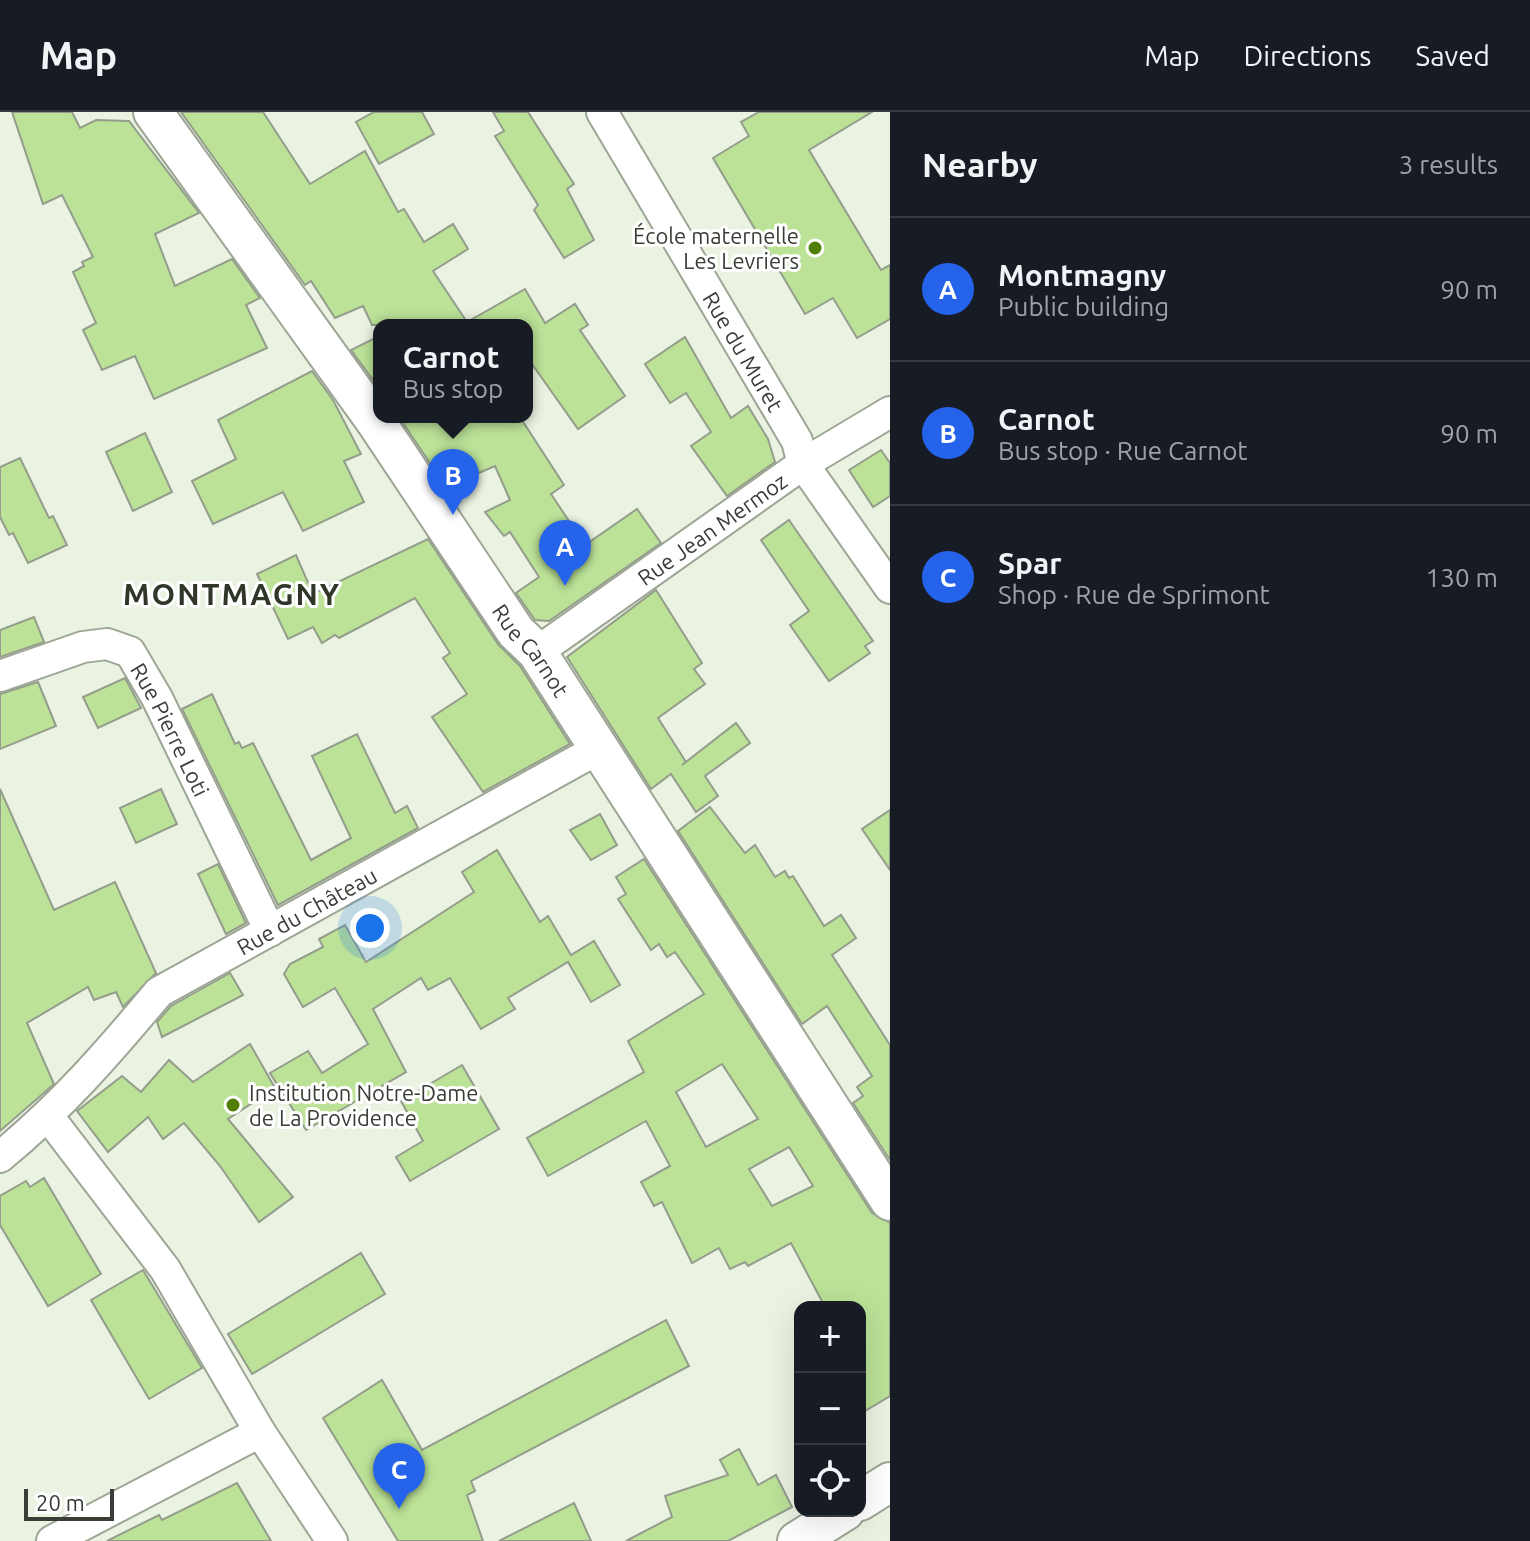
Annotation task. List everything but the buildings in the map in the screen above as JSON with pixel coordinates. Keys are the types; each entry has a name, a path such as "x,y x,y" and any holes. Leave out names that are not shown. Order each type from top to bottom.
{"main road":[{"name":"Rue Carnot","path":"153,112 373,418"},
{"name":"Rue Carnot","path":"377,423 516,632 537,652 890,1201"},
{"path":"866,1497 890,1482"},
{"path":"797,1541 835,1517"}],"street":[{"name":"Rue du Muret","path":"602,112 797,441 803,464 890,588"},
{"name":"Rue Jean Mermoz","path":"537,652 803,464 890,412"},
{"name":"Rue Pierre Loti","path":"0,676 83,647 107,644 130,652 157,698 270,931"},
{"name":"Rue du Château","path":"0,1157 48,1116 111,1053 159,992 598,749"},
{"path":"48,1116 165,1269 260,1432 332,1541"},
{"path":"52,1541 260,1432"}],"place":[{"name":"École maternelle Les Levriers","path":"815,248"},
{"name":"Carnot","path":"453,515"},
{"name":"Montmagny","path":"565,586"},
{"name":"Institution Notre-Dame de La Providence","path":"233,1105"},
{"name":"Spar","path":"399,1509"}],"district":[{"name":"MONTMAGNY","path":"232,594"}]}
